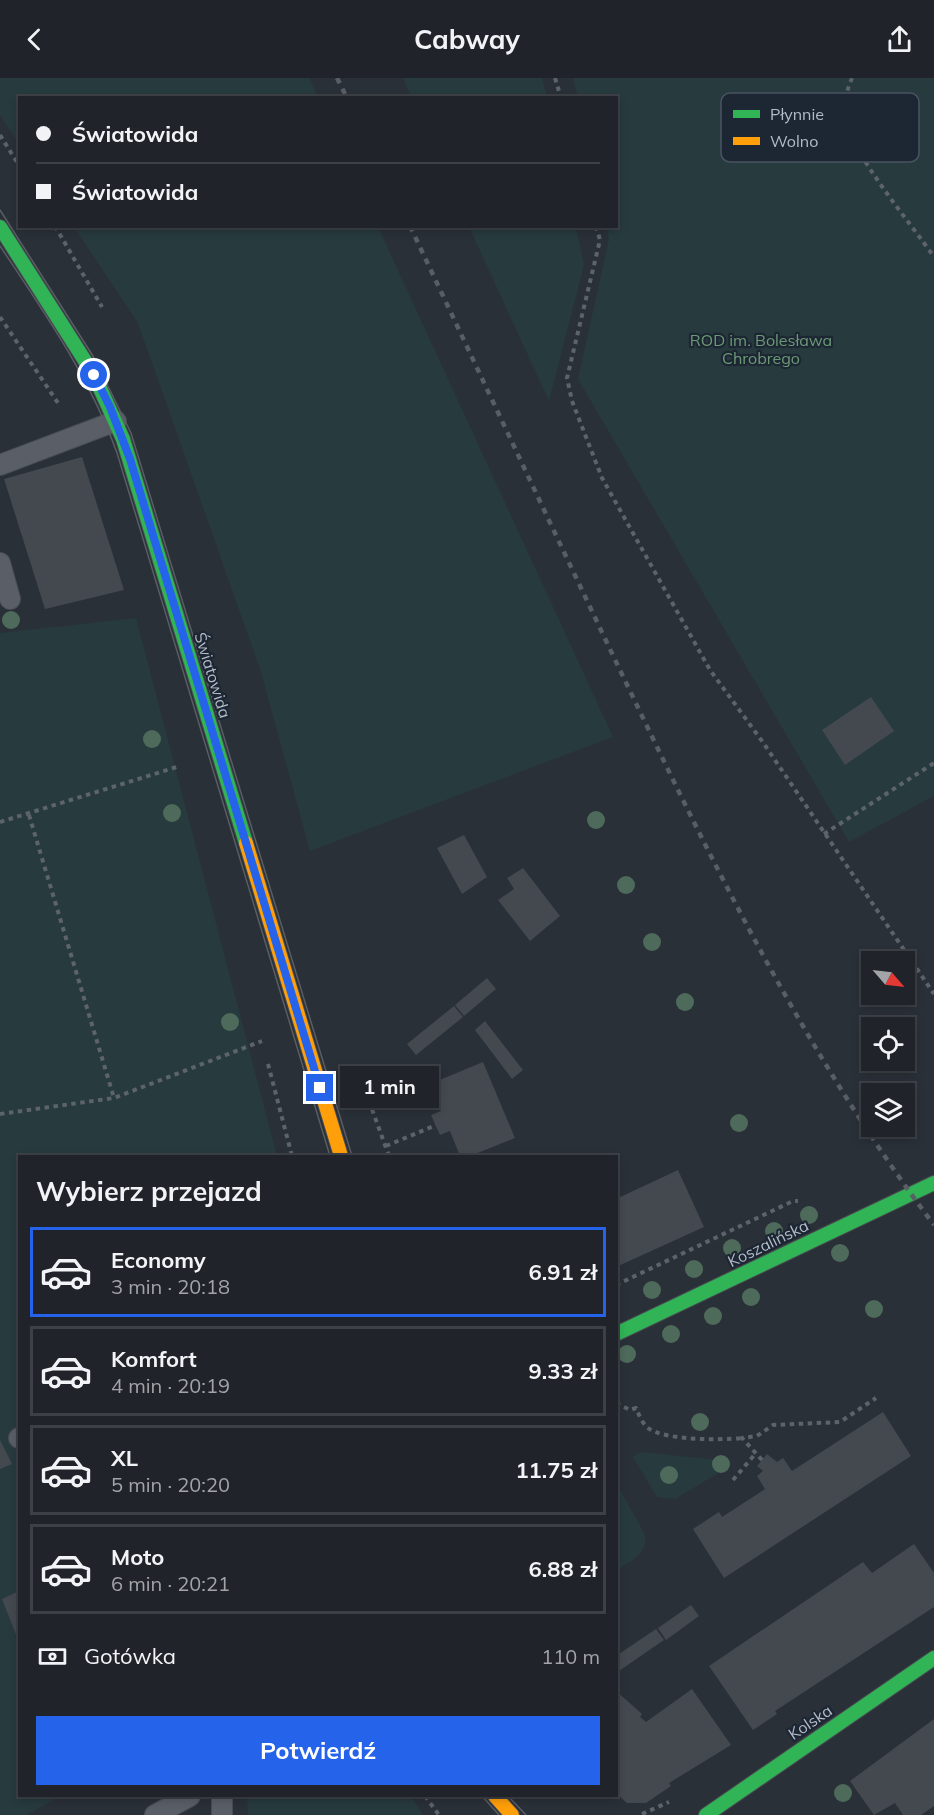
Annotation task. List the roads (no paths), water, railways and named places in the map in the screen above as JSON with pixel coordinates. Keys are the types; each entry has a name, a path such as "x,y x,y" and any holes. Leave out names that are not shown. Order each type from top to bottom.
{"street":[{"name":"Światowida","path":"0,227 94,375 116,421 149,522 341,1155"},
{"name":"Koszalińska","path":"618,1333 934,1183"},
{"name":"Kolska","path":"706,1815 934,1658"},
{"path":"496,1797 512,1815"}],"lane":[{"path":"0,465 116,421"},
{"path":"0,563 10,599"},
{"path":"155,1815 188,1797"},
{"path":"222,1797 222,1815"}],"tram line":[{"path":"0,210 93,356 131,433 352,1155"},
{"path":"0,246 80,372 94,398 117,453 330,1155"},
{"path":"483,1797 499,1815"},
{"path":"509,1797 526,1815"}],"railway":[{"path":"337,78 346,96"},
{"path":"411,228 619,668 725,884 843,1093 887,1160 934,1225"}],"park label":[{"name":"ROD im. Bolesława Chrobrego","path":"761,349"}]}
